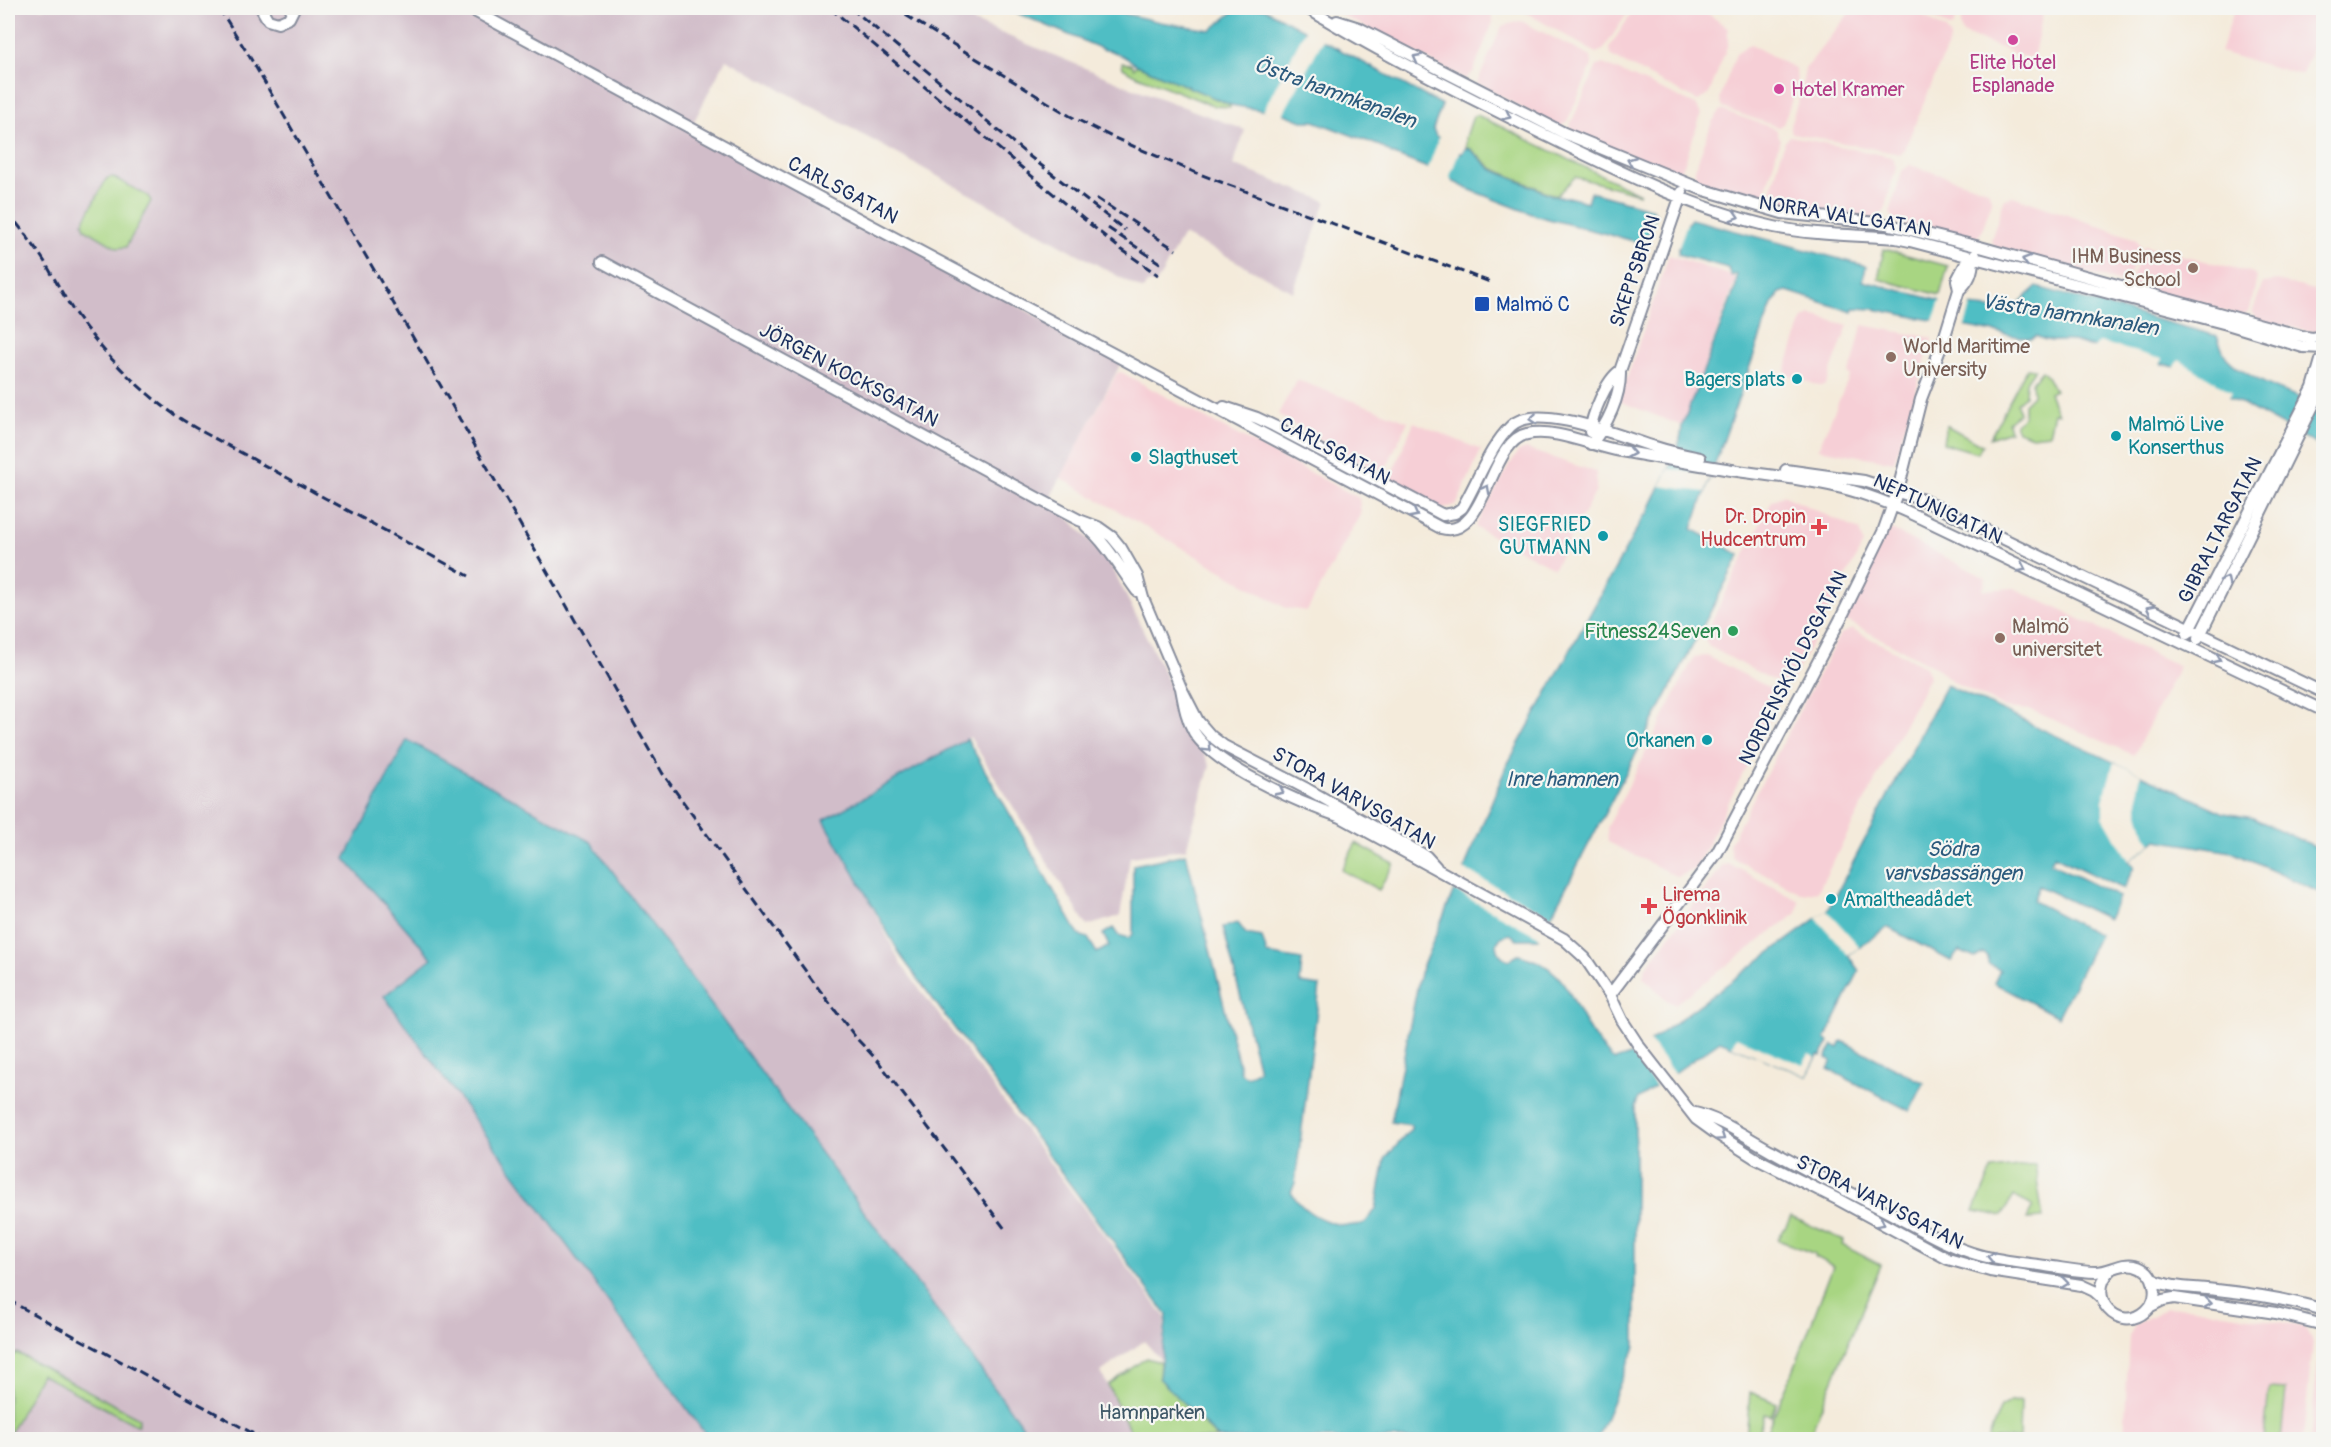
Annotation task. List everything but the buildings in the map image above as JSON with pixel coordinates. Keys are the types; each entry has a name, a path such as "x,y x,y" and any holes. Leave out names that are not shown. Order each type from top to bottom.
{"street":[{"path":"261,8 268,20 278,23 289,18 294,8"},
{"name":"CARLSGATAN","path":"469,8 857,218 1441,528 1453,530"},
{"name":"NORRA VALLGATAN","path":"1307,8 1356,38 1471,98 1679,198 1778,228 1896,238 2304,342 2324,334"},
{"name":"NORRA VALLGATAN","path":"1323,17 1359,28 1564,133 1685,183 1782,213 1886,224 1980,247 2304,342"},
{"name":"SKEPPSBRON","path":"1591,444 1596,428 1621,385 1620,371 1685,183"},
{"name":"NORDENSKIÖLDSGATAN","path":"1610,995 1717,853 1840,620 1883,532 1893,506 1921,399 1959,290 1967,283 1973,258 1980,247"},
{"name":"JÖRGEN KOCKSGATAN","path":"602,262 1079,520 1098,527 1112,537 1128,558 1137,576 1143,598"},
{"path":"2304,342 2324,349 2314,395"},
{"path":"2304,342 2320,362"},
{"path":"2293,437 2314,395 2324,384"},
{"name":"CARLSGATAN","path":"1201,400 1265,422 1435,512 1455,513"},
{"name":"NEPTUNIGATAN","path":"1455,513 1466,501 1499,441 1514,423 1532,417 1596,428 1673,457"},
{"name":"NEPTUNIGATAN","path":"1453,530 1467,522 1506,452 1520,436 1549,433 1591,444 1829,484 1867,495 1893,506 2324,711"},
{"name":"GIBRALTARGATAN","path":"2183,643 2293,437"},
{"name":"GIBRALTARGATAN","path":"2194,648 2293,437"},
{"name":"NEPTUNIGATAN","path":"1715,464 1844,477 1898,490 1989,531 2324,693"},
{"name":"JÖRGEN KOCKSGATAN","path":"1079,520 1100,539 1115,557 1143,598"},
{"path":"1143,598 1181,688"},
{"name":"STORA VARVSGATAN","path":"1181,688 1201,726 1218,741 1426,856 1437,869"},
{"name":"STORA VARVSGATAN","path":"1181,688 1187,719 1195,735 1209,750 1228,764 1302,803 1341,817 1422,863 1437,869"},
{"path":"1437,869 1564,939 1585,957 1610,995"},
{"name":"STORA VARVSGATAN","path":"1610,995 1622,1020 1639,1046 1696,1119 1755,1158 1948,1259 1990,1271 2081,1286 2094,1291 2102,1298 2107,1308 2123,1318 2138,1317 2151,1306 2174,1298 2276,1313 2324,1325"},
{"name":"STORA VARVSGATAN","path":"1691,1112 1705,1115 1743,1134 1834,1184 1966,1251 2008,1261 2083,1271 2111,1270 2125,1264 2134,1264 2142,1268 2152,1279 2166,1285 2280,1299 2324,1310"},
{"path":"2102,1298 2102,1285 2111,1270"},
{"path":"2151,1306 2156,1290 2152,1279"}],"shaded area":[{"path":"8,8 941,8 1128,86 1245,130 1233,165 1326,201 1293,292 1183,235 1156,284 1147,283 1143,290 726,59 692,125 1121,363 1050,498 1109,561 1210,766 1186,849 1130,857 1120,916 1087,926 970,737 827,818 901,964 1165,1317 1161,1360 1144,1341 1101,1372 1134,1439 1032,1439 591,842 407,741 346,858 433,958 384,996 709,1439 8,1439"},
{"path":"1338,8 1489,8 1493,22 1473,72 1465,79 1338,13"},
{"path":"1518,8 1631,8 1603,50 1596,53"},
{"path":"1635,8 1700,8 1728,28 1728,44 1709,94 1698,101 1611,56 1609,48"},
{"path":"1853,8 1911,8 1946,30 1951,38 1905,148 1900,154 1792,133 1790,125 1801,92 1805,69"},
{"path":"1917,8 1960,8 1953,26 1949,27"},
{"name":"Elite Hotel Esplanade","path":"1965,8 2044,8 2034,54 2027,58 1962,33 1960,24"},
{"path":"2235,8 2293,8 2323,19 2302,75 2220,52"},
{"path":"1521,21 1591,57 1592,65 1567,122 1558,128 1477,83 1502,26"},
{"path":"1750,44 1796,69 1797,86 1783,124 1778,127 1723,108 1720,98 1736,54"},
{"path":"1603,64 1696,105 1701,114 1684,165 1675,175 1573,134 1570,125 1597,66"},
{"path":"1721,110 1776,129 1780,139 1765,194 1758,202 1695,180 1695,169 1712,122"},
{"path":"1790,136 1892,157 1896,167 1884,211 1874,219 1776,207 1770,195 1784,143"},
{"path":"1910,165 1988,190 1992,201 1981,233 1973,241 1896,223 1890,213 1902,171"},
{"path":"2013,196 2136,239 2141,246 2128,276 2121,282 1995,248 1991,240 2004,200"},
{"path":"2144,246 2250,272 2257,277 2250,310 2242,316 2137,288 2131,280"},
{"path":"1669,255 1736,279 1682,426 1619,401"},
{"path":"2277,281 2323,292 2323,329 2319,333 2258,320 2252,313 2263,283"},
{"path":"1811,315 1848,325 1824,386 1787,374 1785,371 1803,319"},
{"path":"1862,325 1932,338 1894,462 1818,449 1850,375 1848,374 1854,360"},
{"name":"Slagthuset","path":"1121,372 1359,498 1361,513 1307,611 1286,608 1061,478 1117,373"},
{"path":"1297,380 1408,421 1383,474 1278,414"},
{"path":"1414,422 1481,450 1457,504 1441,510 1389,480"},
{"path":"1526,449 1596,472 1596,491 1554,568 1475,527 1518,452"},
{"path":"1783,495 1859,530 1863,544 1791,683 1780,684 1708,646 1704,636 1772,501"},
{"name":"Malmö universitet","path":"1888,528 1986,578 1983,590 2014,588 2179,666 2134,755 2031,710 2005,708 1952,681 1939,669 1843,619"},
{"path":"1852,629 1926,667 1929,677 1818,891 1803,894 1732,858 1729,845 1840,634"},
{"name":"Orkanen","path":"1707,656 1778,692 1779,701 1696,868 1678,877 1608,842 1607,828 1694,657"},
{"path":"1730,864 1799,901 1797,913 1675,1004 1668,1001 1643,977 1645,969 1723,865"},
{"path":"2187,1307 2304,1326 2313,1342 2303,1439 2124,1440 2129,1336 2136,1324 2167,1308"},
{"path":"2318,1363 2323,1365 2323,1439 2310,1439"}],"green space":[{"path":"1122,63 1131,64 1134,68 1137,65 1231,105 1230,107 1214,106 1133,74 1123,68"},
{"path":"1477,115 1640,194 1575,177 1556,196 1492,168 1471,149 1466,148 1466,137 1473,116"},
{"path":"113,177 148,196 151,201 126,247 117,248 85,229 83,222 107,178"},
{"path":"1884,249 1948,266 1940,295 1878,279"},
{"path":"2027,368 2035,369 2026,382 2025,396 2017,403 2019,413 2008,422 2010,431 1990,438"},
{"path":"2042,371 2055,390 2049,393 2058,414 2054,413 2049,434 2032,436 2018,431 2015,424 2024,417 2024,404 2033,395 2032,382"},
{"path":"1946,425 1982,445 1978,453 1943,443"},
{"path":"1356,843 1394,864 1379,890 1341,870"},
{"path":"2035,1165 2043,1218 2027,1219 2033,1206 2013,1196 2002,1216 1974,1211 1992,1170"},
{"path":"1791,1217 1844,1240 1842,1245 1881,1265 1808,1439 1763,1439 1792,1374 1833,1266 1814,1256 1815,1254 1778,1240"},
{"path":"17,1353 139,1418 138,1426 41,1374 8,1437 8,1362 10,1357"},
{"name":"Hamnparken","path":"1146,1358 1160,1362 1159,1378 1218,1439 1134,1439 1108,1385"},
{"path":"2269,1388 2286,1389 2281,1439 2264,1439"},
{"path":"1750,1392 1776,1403 1771,1416 1765,1414 1759,1429 1765,1432 1762,1439 1746,1439"},
{"path":"2020,1401 2019,1439 1988,1439 2001,1407 2010,1402"}],"water":[{"path":"1005,8 1100,8 1160,22 1211,30 1238,8 1263,8 1442,105 1433,129 1436,136 1461,154 1466,148 1470,149 1491,169 1556,197 1568,197 1587,202 1590,192 1653,209 1655,214 1687,224 1691,219 1866,266 1863,281 1956,305 2011,310 2037,287 2217,336 2222,350 2235,366 2272,386 2323,406 2323,448 2175,367 2075,341 2049,340 2036,336 2031,339 1873,309 1854,308 1853,312 1787,291 1780,293 1772,304 1692,529 1740,555 1539,939 1517,939 1510,934 1501,937 1497,943 1498,950 1504,958 1510,960 1518,955 1537,961 1561,980 1591,1033 1613,1059 1631,1055 1828,910 1946,685 2224,813 2253,818 2323,850 2323,894 2232,852 2157,840 2129,861 2134,867 2123,889 2054,856 2050,863 2119,897 2108,919 2039,886 2033,901 2099,935 2058,1017 1994,983 2000,970 1988,964 1988,956 1983,953 1975,958 1959,951 1951,961 1887,927 1848,955 1859,971 1825,1039 1829,1042 1821,1056 1818,1055 1807,1076 1720,1041 1639,1098 1635,1107 1635,1347 1597,1439 1219,1439 1159,1378 1167,1315 901,956 824,820 967,739 1079,935 1088,938 1097,953 1109,946 1103,934 1113,928 1118,935 1129,938 1133,934 1133,865 1186,854 1241,1073 1247,1077 1259,1070 1223,927 1238,923 1246,934 1262,937 1267,954 1302,960 1300,983 1320,986 1295,1183 1291,1192 1304,1208 1323,1219 1344,1225 1365,1223 1376,1209 1385,1159 1411,1129 1411,1125 1391,1122 1420,973 1506,767 1645,514 1647,515 1673,460 1682,426 1736,286 1737,274 1731,276 1728,268 1678,254 1679,244 1649,232 1641,243 1537,216 1468,189 1425,167 1392,154 1380,146 1314,121 1302,121 1285,114 1231,105 1137,65 1117,53"},
{"path":"407,740 591,842 1032,1439 709,1439 384,996 432,958 345,859"},
{"path":"1842,1041 1924,1083 1910,1111 1828,1069 1832,1061 1826,1058 1833,1045 1839,1048"}],"pier":[{"path":"1306,28 1324,38 1282,116 1263,111"},
{"path":"1440,135 1460,150 1450,176 1452,183 1427,171"},
{"path":"1658,211 1688,221 1676,254 1677,246 1649,235 1647,239"},
{"path":"1941,299 1972,303 1964,329 1932,323"},
{"path":"2100,342 2162,359 2160,366 2094,351"},
{"path":"2179,360 2232,392 2227,400 2224,396 2173,370"},
{"path":"1669,469 1711,475 1705,492 1660,486"},
{"path":"2114,762 2141,774 2138,788 2138,810 2145,833 2152,844 2129,861 2103,817 2103,801"},
{"path":"1462,868 1554,918 1543,939 1451,889"},
{"path":"1827,910 1860,947 1848,955 1816,918"},
{"path":"1736,1037 1803,1065 1809,1054 1816,1058 1807,1076 1732,1046"},
{"path":"1649,1040 1675,1075 1657,1088 1631,1053"}],"railway":[{"path":"219,8 391,299 663,774 815,984 857,1039 878,1061 1005,1229"},
{"path":"830,8 1118,247 1158,275"},
{"path":"851,8 1029,156 1125,230"},
{"path":"894,8 1070,116 1112,137 1194,172 1490,282"},
{"path":"1096,198 1176,250"},
{"path":"8,212 42,257 68,303 90,333 118,365 165,408 201,431 469,576"},
{"path":"1108,228 1163,265"},
{"path":"8,1300 265,1440"}],"place":[{"name":"Elite Hotel Esplanade","path":"2013,40"},
{"name":"Hotel Kramer","path":"1779,89"},
{"name":"IHM Business School","path":"2193,268"},
{"name":"Malmö C","path":"1482,304"},
{"name":"World Maritime University","path":"1891,357"},
{"name":"Bagers plats","path":"1797,379"},
{"name":"Malmö Live Konserthus","path":"2116,436"},
{"name":"Slagthuset","path":"1136,457"},
{"name":"Dr. Dropin Hudcentrum","path":"1819,527"},
{"name":"SIEGFRIED GUTMANN","path":"1603,536"},
{"name":"Fitness24Seven","path":"1733,631"},
{"name":"Malmö universitet","path":"2000,638"},
{"name":"Orkanen","path":"1707,740"},
{"name":"Amaltheadådet","path":"1831,899"},
{"name":"Lirema Ögonklinik","path":"1649,906"}],"water label":[{"name":"Östra hamnkanalen","path":"1335,93"},
{"name":"Västra hamnkanalen","path":"2070,315"},
{"name":"Inre hamnen","path":"1562,779"},
{"name":"Södra varvsbassängen","path":"1953,861"}]}
